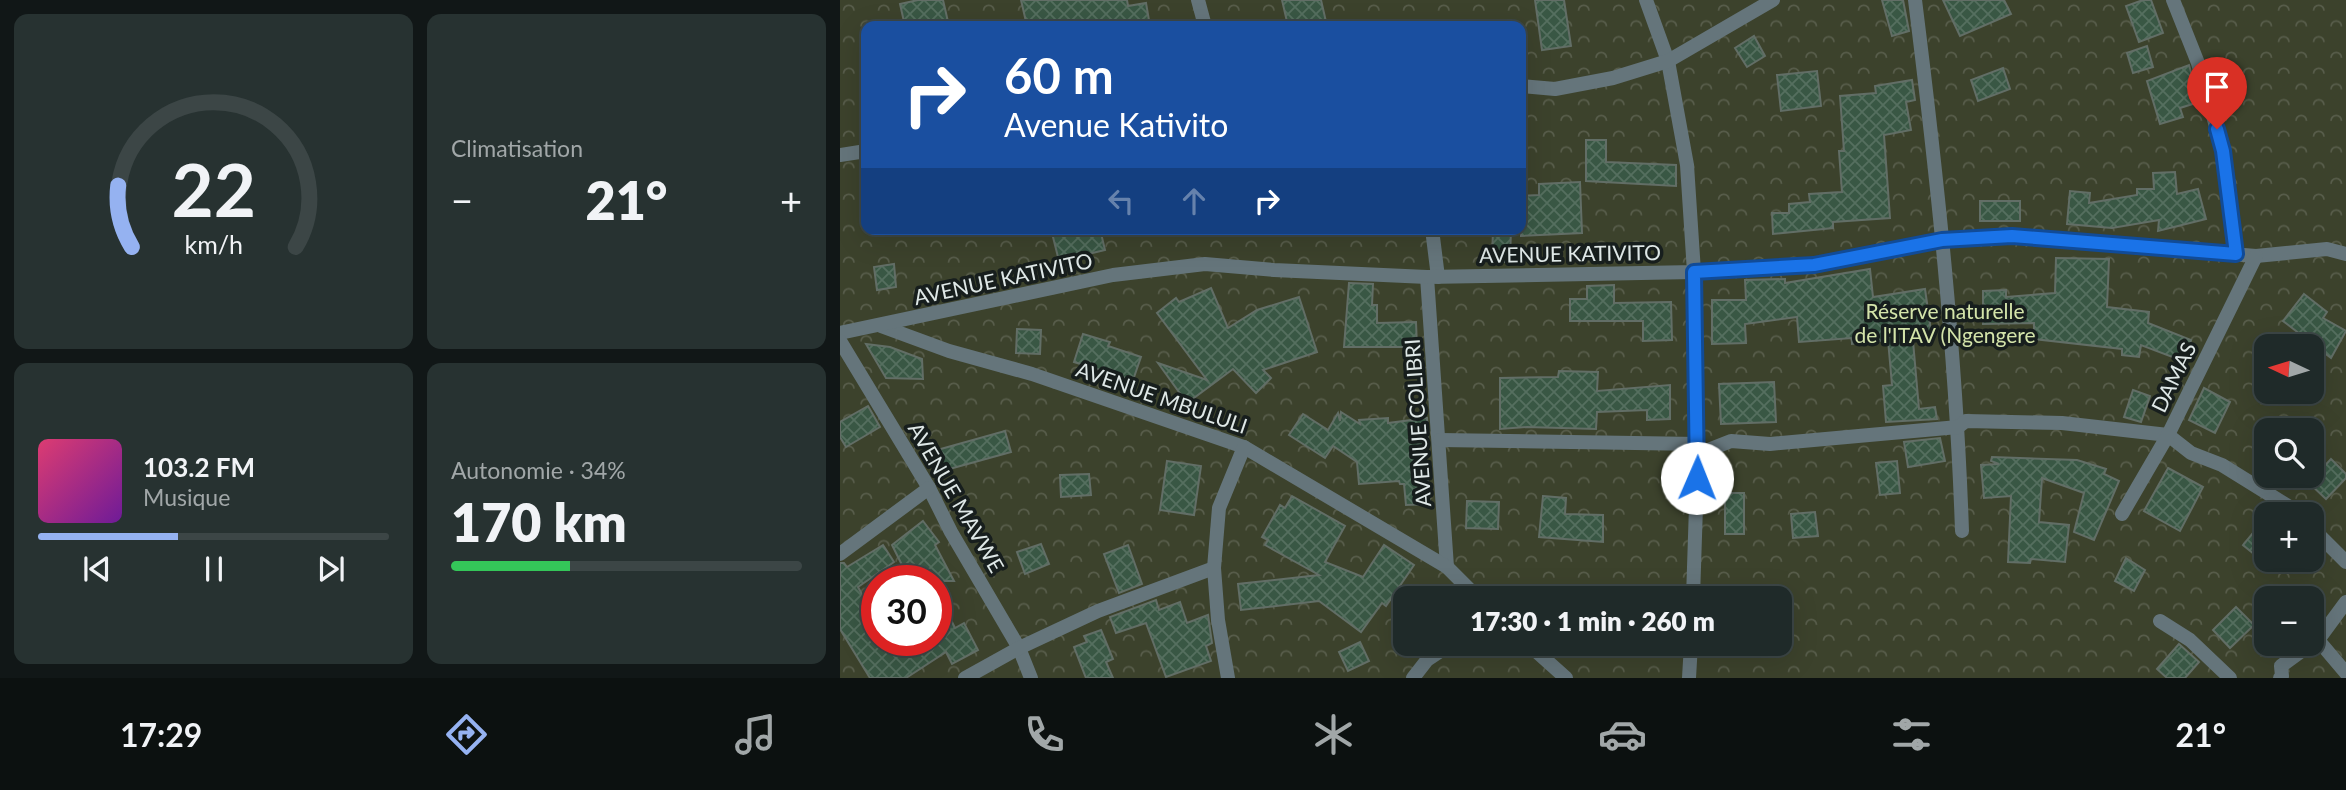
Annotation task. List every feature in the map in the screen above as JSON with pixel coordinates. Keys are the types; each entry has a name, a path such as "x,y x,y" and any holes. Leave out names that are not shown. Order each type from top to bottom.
{"street":[{"path":"1198,0 1204,21"},
{"path":"1646,0 1668,61 1686,165 1694,272 1698,449 1693,586"},
{"path":"1526,86 1555,89 1613,78 1668,61 1773,0"},
{"path":"1915,0 1942,240 1958,426 1962,531"},
{"path":"2173,0 2198,63 2223,151 2236,254"},
{"path":"840,155 861,151"},
{"name":"AVENUE COLIBRI","path":"1433,235 1447,567"},
{"name":"AVENUE KATIVITO","path":"840,333 1113,275 1205,264 1433,277 1694,272 1814,265 1942,240 2012,236 2256,256 2328,249 2346,254"},
{"name":"DAMAS","path":"2122,514 2168,435 2256,256"},
{"name":"AVENUE MBULULI","path":"880,326 949,351 1032,374 1244,447 1447,567 1466,586"},
{"name":"AVENUE MAVWE","path":"840,341 929,488 951,532 1020,648 1031,678"},
{"path":"1440,440 1698,449 1731,441 1770,444 1831,440 1958,426 1966,421 2062,423 2168,435 2191,453 2222,465 2282,502"},
{"path":"1228,678 1213,568 1219,508 1244,447"},
{"path":"840,554 929,488"},
{"path":"2324,540 2346,562"},
{"path":"965,678 1098,611 1213,568"},
{"path":"2324,630 2346,603"},
{"path":"2160,621 2190,640 2230,678"},
{"path":"2324,652 2346,673"},
{"path":"1413,678 1433,656"},
{"path":"1541,656 1566,678"},
{"path":"1689,678 1690,656"},
{"path":"2280,678 2281,666 2295,656"}],"green space":[{"name":"Réserve naturelle de l'ITAV (Ngengere","path":"840,0 2346,0 2346,678 840,678"}],"building":[{"path":"918,0 943,0 948,21 904,21 900,4"},
{"path":"1021,0 1127,0 1128,6 1146,3 1149,21 1026,21"},
{"path":"1282,0 1321,0 1326,21 1287,21"},
{"path":"1535,0 1564,0 1571,46 1542,50"},
{"path":"1882,0 1903,0 1909,31 1892,36"},
{"path":"1943,0 2004,0 2011,14 1960,36"},
{"path":"2151,0 2163,33 2139,42 2126,6"},
{"path":"1754,36 1765,56 1747,67 1735,48"},
{"path":"2147,46 2153,67 2133,73 2127,53"},
{"path":"2189,65 2199,102 2180,108 2183,117 2160,124 2147,81"},
{"path":"2003,68 2010,89 1978,101 1971,80"},
{"path":"1817,71 1821,106 1781,111 1777,75"},
{"path":"1912,80 1915,100 1906,102 1911,130 1884,135 1890,218 1833,222 1833,228 1773,234 1772,213 1789,213 1789,204 1810,202 1809,194 1842,192 1839,151 1844,151 1840,96 1876,93 1875,86"},
{"path":"1586,140 1606,140 1606,162 1676,165 1676,186 1586,181"},
{"path":"2175,172 2177,194 2198,189 2206,219 2158,231 2159,220 2112,228 2067,224 2070,191 2090,193 2089,203 2137,195 2137,189 2154,189 2153,173"},
{"path":"1580,182 1582,233 1521,236 1526,235 1526,196 1539,195 1539,184"},
{"path":"1980,201 2020,201 2020,221 1980,221"},
{"path":"1052,235 1101,235 1105,250 1059,261"},
{"path":"1493,235 1511,235 1510,262 1492,262"},
{"path":"2056,258 2109,259 2107,307 2149,312 2148,323 2191,340 2183,361 2141,345 2139,357 2122,355 2122,349 2034,339 2034,323 1983,324 1983,291 2006,290 2006,297 2055,293"},
{"path":"894,264 896,287 877,290 874,267"},
{"path":"1870,269 1873,297 1925,289 1932,338 1913,341 1919,409 1935,407 1937,419 1886,422 1883,386 1892,385 1888,340 1852,344 1852,338 1799,342 1797,317 1745,324 1746,343 1712,344 1712,300 1746,300 1745,280 1785,279 1785,283"},
{"path":"1349,283 1373,284 1372,305 1377,305 1377,323 1416,322 1417,347 1344,347"},
{"path":"1614,285 1614,303 1671,302 1672,340 1643,341 1643,321 1570,321 1570,299 1587,299 1587,286"},
{"path":"1211,288 1228,328 1257,310 1299,297 1317,352 1263,370 1271,378 1256,393 1233,369 1187,403 1158,363 1207,380 1157,313 1176,298 1179,302"},
{"path":"2304,294 2327,312 2323,318 2346,331 2331,358 2324,353 2324,334 2300,334 2283,321"},
{"path":"1017,329 1041,330 1040,354 1016,353"},
{"path":"1083,334 1110,342 1108,346 1141,357 1133,380 1074,362"},
{"path":"866,344 890,347 922,359 923,379 886,378"},
{"path":"1559,371 1598,372 1597,391 1670,385 1670,419 1647,420 1647,410 1597,412 1596,429 1500,429 1500,378 1558,377"},
{"path":"1774,382 1776,422 1721,424 1719,384"},
{"path":"2204,388 2230,402 2215,433 2189,420"},
{"path":"2133,390 2150,396 2141,422 2124,417"},
{"path":"868,406 880,427 846,447 840,437 840,422"},
{"path":"1341,412 1360,424 1359,420 1388,418 1388,423 1427,418 1428,439 1424,438 1430,504 1406,505 1404,484 1399,481 1359,484 1357,462 1333,446 1325,458 1289,435 1303,414 1328,430 1338,413 1340,421"},
{"path":"1005,431 1011,452 935,473 930,452"},
{"path":"1940,438 1945,461 1908,467 1904,442"},
{"path":"1992,457 2077,460 2106,469 2104,474 2119,481 2094,540 2074,532 2084,493 2042,478 2039,522 2069,525 2065,562 2031,559 2030,563 2008,562 2011,496 1984,498 1981,465 1999,464 1991,461"},
{"path":"2331,459 2346,474 2346,478 2326,499 2314,488 2324,488 2324,467"},
{"path":"1167,461 1201,466 1194,515 1160,510"},
{"path":"1897,461 1900,493 1880,495 1876,463"},
{"path":"2168,468 2203,487 2180,531 2144,511"},
{"path":"1089,474 1091,495 1061,497 1060,475"},
{"path":"1725,493 1744,493 1744,534 1725,534"},
{"path":"1292,496 1345,526 1325,562 1363,577 1384,545 1414,565 1400,586 1393,586 1393,596 1386,606 1382,603 1361,632 1319,601 1241,610 1238,584 1319,575 1265,545 1268,540 1262,537 1280,505 1285,508"},
{"path":"1543,496 1566,498 1565,514 1603,515 1603,542 1539,537"},
{"path":"1467,501 1499,502 1498,529 1466,528"},
{"path":"1815,512 1818,536 1793,538 1791,514"},
{"path":"923,521 939,542 935,545 946,565 902,565 892,545"},
{"path":"2254,532 2254,554 2243,545"},
{"path":"1041,544 1049,564 1025,574 1017,552"},
{"path":"883,545 894,562 890,565 861,565 861,585 858,587 861,593 861,656 940,656 906,678 870,678 840,629 840,563 847,567"},
{"path":"1128,545 1142,584 1119,593 1104,554"},
{"path":"2126,558 2145,570 2134,591 2115,581"},
{"path":"1156,600 1159,610 1180,602 1187,623 1208,615 1212,643 1206,646 1211,661 1166,677 1146,623 1116,633 1110,617"},
{"path":"2236,607 2254,625 2230,648 2213,630"},
{"path":"952,622 955,628 964,623 978,650 952,664 948,656 952,656"},
{"path":"1101,630 1113,659 1106,662 1113,678 1086,678 1074,647 1087,642 1084,636"},
{"path":"1360,642 1369,661 1348,671 1339,652"},
{"path":"2179,644 2199,662 2185,678 2167,678 2157,669"}],"route":[{"path":"1697,478 1694,272 1814,265 1942,240 2012,236 2236,254 2223,151 2217,129"}]}
